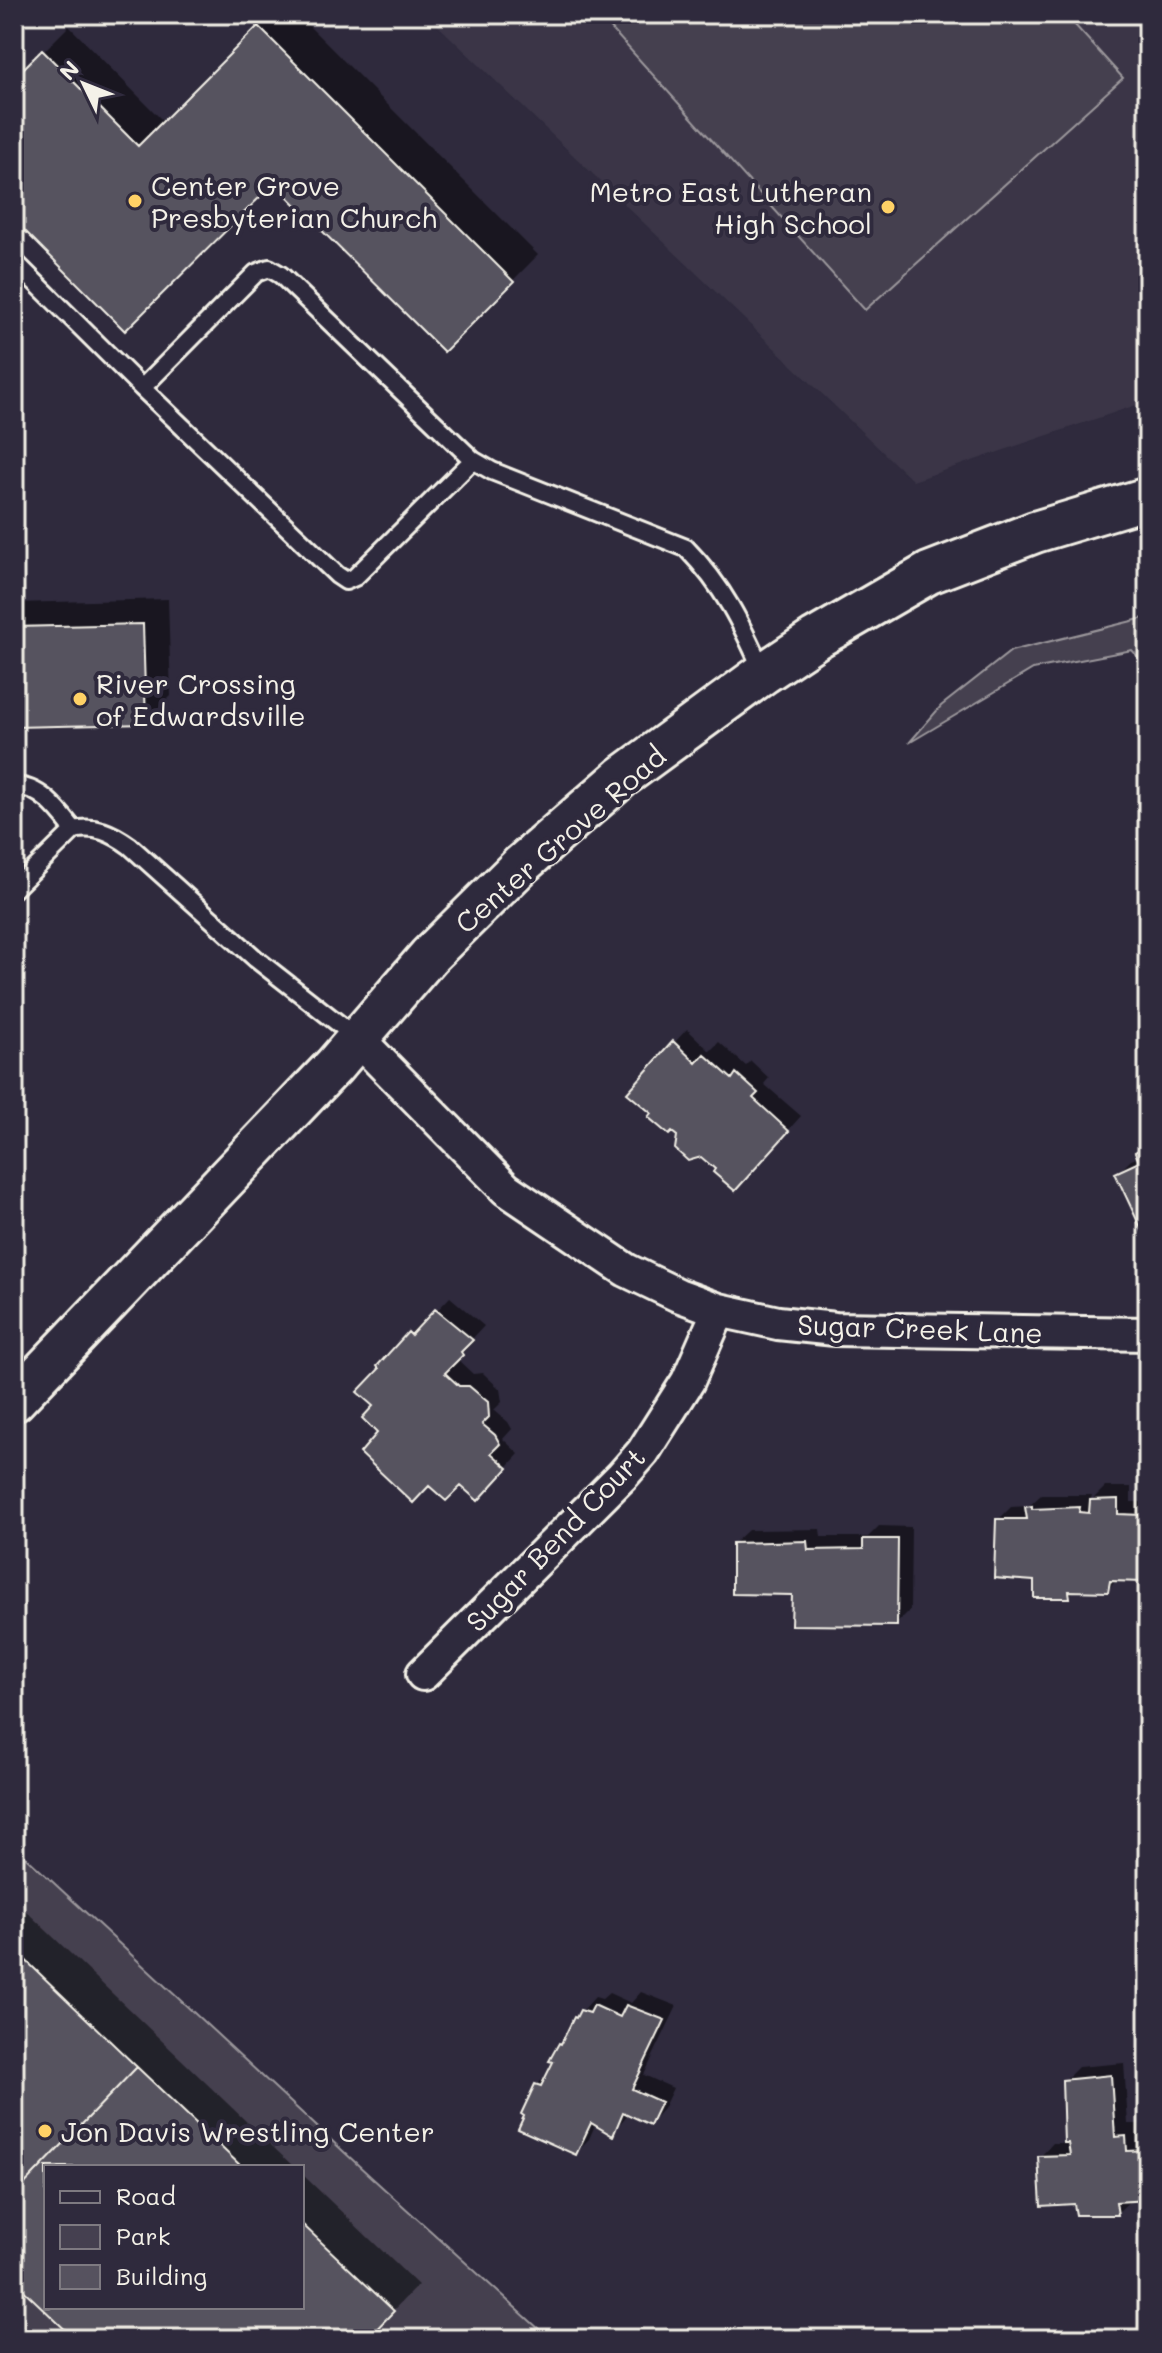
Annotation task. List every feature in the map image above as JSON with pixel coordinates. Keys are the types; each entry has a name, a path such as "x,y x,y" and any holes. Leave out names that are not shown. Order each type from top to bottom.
{"street":[{"name":"Center Grove Road","path":"14,1401 334,1066 429,956 522,864 622,777 815,639 929,573 1035,532 1148,498"},
{"name":"Sugar Creek Lane","path":"357,1038 506,1189 626,1270 678,1295 719,1310 778,1323 835,1329 1148,1334"},
{"name":"Sugar Bend Court","path":"423,1674 643,1452 688,1381 719,1310"}],"lane":[{"path":"14,261 142,388 346,581 355,577 473,460"},
{"path":"142,388 256,273 269,268 281,275 473,460 492,471 686,548 705,568 735,610 764,673"},
{"path":"14,786 34,790 74,830"},
{"path":"14,889 74,830 86,827 99,830 130,846 256,959 357,1038"}],"shaded area":[{"name":"Metro East Lutheran High School","path":"426,14 1148,14 1148,401 913,481"}],"green space":[{"path":"598,14 1065,14 1123,78 865,310"},
{"path":"1148,617 1148,668 1132,650 1033,669 909,743 941,706 1011,651"},
{"path":"14,1846 370,2176 550,2339 14,2339"}],"building":[{"name":"Center Grove Presbyterian Church","path":"258,26 514,282 444,352 274,183 125,331 14,220 14,78 42,50 138,146"},
{"name":"River Crossing of Edwardsville","path":"143,624 146,724 14,727 14,627"},
{"path":"673,1041 696,1063 704,1054 732,1079 736,1073 758,1093 753,1098 789,1131 735,1191 701,1157 688,1161 675,1149 677,1136 672,1132 669,1135 648,1117 651,1113 627,1093"},
{"path":"1148,1145 1148,1233 1144,1235 1115,1173 1139,1162 1135,1152"},
{"path":"435,1309 473,1340 445,1373 459,1386 469,1386 488,1402 489,1417 482,1424 500,1444 491,1453 508,1468 478,1501 461,1486 446,1501 429,1486 413,1503 360,1453 377,1433 362,1418 373,1406 357,1392 408,1332 411,1335"},
{"path":"1118,1499 1118,1514 1143,1515 1144,1582 1110,1581 1108,1592 1069,1591 1070,1598 1034,1598 1034,1581 994,1578 996,1519 1027,1519 1025,1507 1032,1506 1032,1509 1080,1507 1079,1512 1089,1513 1090,1500"},
{"path":"863,1539 898,1539 897,1626 791,1625 792,1595 732,1594 732,1543 807,1541 808,1550 863,1549"},
{"name":"Jon Davis Wrestling Center","path":"14,1949 137,2067 14,2195"},
{"path":"594,2005 620,2017 626,2005 665,2020 632,2089 661,2102 650,2125 623,2112 613,2136 591,2123 576,2155 518,2129 524,2116 521,2114 535,2084 541,2086 553,2062 549,2061 574,2017 580,2010 590,2013"},
{"path":"137,2067 240,2165 44,2165 44,2309 304,2309 304,2226 394,2311 367,2339 155,2339 147,2331 140,2339 75,2339 17,2284 21,2279 14,2273 14,2195"},
{"path":"1111,2075 1115,2137 1126,2136 1127,2151 1148,2150 1148,2200 1116,2202 1118,2215 1076,2215 1074,2204 1041,2206 1038,2156 1070,2155 1068,2143 1064,2143 1062,2080"}],"place":[{"name":"Center Grove Presbyterian Church","path":"135,201"},
{"name":"Metro East Lutheran High School","path":"888,207"},
{"name":"River Crossing of Edwardsville","path":"80,699"},
{"name":"Jon Davis Wrestling Center","path":"45,2131"}]}
